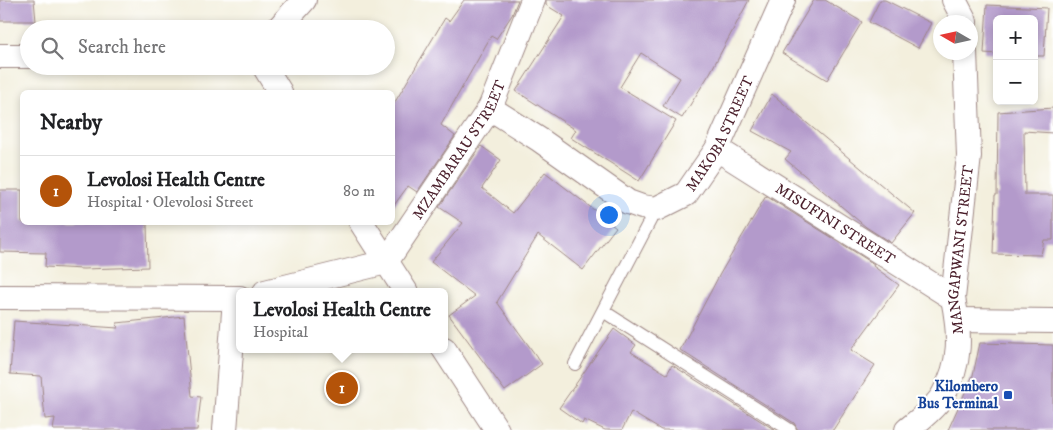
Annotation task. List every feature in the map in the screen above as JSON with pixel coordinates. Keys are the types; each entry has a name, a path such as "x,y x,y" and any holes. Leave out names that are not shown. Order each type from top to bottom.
{"street":[{"path":"286,20 304,0"},
{"name":"MZAMBARAU STREET","path":"386,262 490,108 533,0"},
{"name":"MAKOBA STREET","path":"656,209 686,194 717,149 783,0"},
{"path":"954,0 962,15"},
{"path":"0,56 20,56"},
{"name":"MANGAPWANI STREET","path":"907,430 942,396 957,362 955,309 969,156 965,60"},
{"path":"270,75 279,90"},
{"path":"490,108 540,140 628,202 656,209"},
{"name":"MISUFINI STREET","path":"717,149 955,309"},
{"path":"363,225 403,288"},
{"path":"281,288 386,262"},
{"path":"0,297 236,299"},
{"path":"955,309 1053,321"},
{"path":"225,430 236,310"},
{"path":"447,353 497,430"}],"lane":[{"path":"575,364 656,209"},
{"path":"603,312 790,430"}],"building":[{"path":"0,0 34,0 36,20 0,21"},
{"path":"464,0 518,0 512,15 496,39 491,36 441,125 455,136 417,192 408,186 395,204 395,102 445,18 449,21"},
{"path":"546,0 749,0 710,73 682,118 663,106 680,78 641,53 620,87 676,121 639,181 571,138 576,130 516,91 564,16 546,5"},
{"path":"814,0 825,0 862,22 827,80 782,53"},
{"path":"880,0 885,0 931,23 918,48 869,22"},
{"path":"987,5 1047,8 1044,56 1038,56 1038,15 993,15 993,54 984,53"},
{"path":"772,94 915,213 891,243 866,227 785,159 791,152 752,131"},
{"path":"1053,108 1053,133 1024,131 1025,195 1053,195 1053,240 1044,240 1041,255 993,254 995,195 997,195 998,112"},
{"path":"481,146 501,160 482,188 513,213 545,172 616,227 583,270 538,235 497,302 542,364 505,391 449,315 475,296 431,262 463,223 439,207"},
{"path":"0,190 20,190 20,225 147,225 148,267 83,269 45,267 46,253 0,252"},
{"path":"766,196 874,264 873,266 899,285 851,350 875,365 833,430 798,430 794,423 680,350 720,274"},
{"path":"184,316 192,396 201,397 197,430 53,430 55,418 45,419 41,376 10,374 14,321 118,328 117,323"},
{"path":"614,329 636,345 631,352 667,374 672,365 775,430 661,430 631,412 622,430 605,430 584,420 582,424 559,408"},
{"name":"Kilombero Bus Terminal","path":"980,343 1053,345 1053,430 948,430 973,375"}],"place":[{"name":"Levolosi Health Centre","path":"342,388"},
{"name":"Kilombero Bus Terminal","path":"1008,395"}]}
